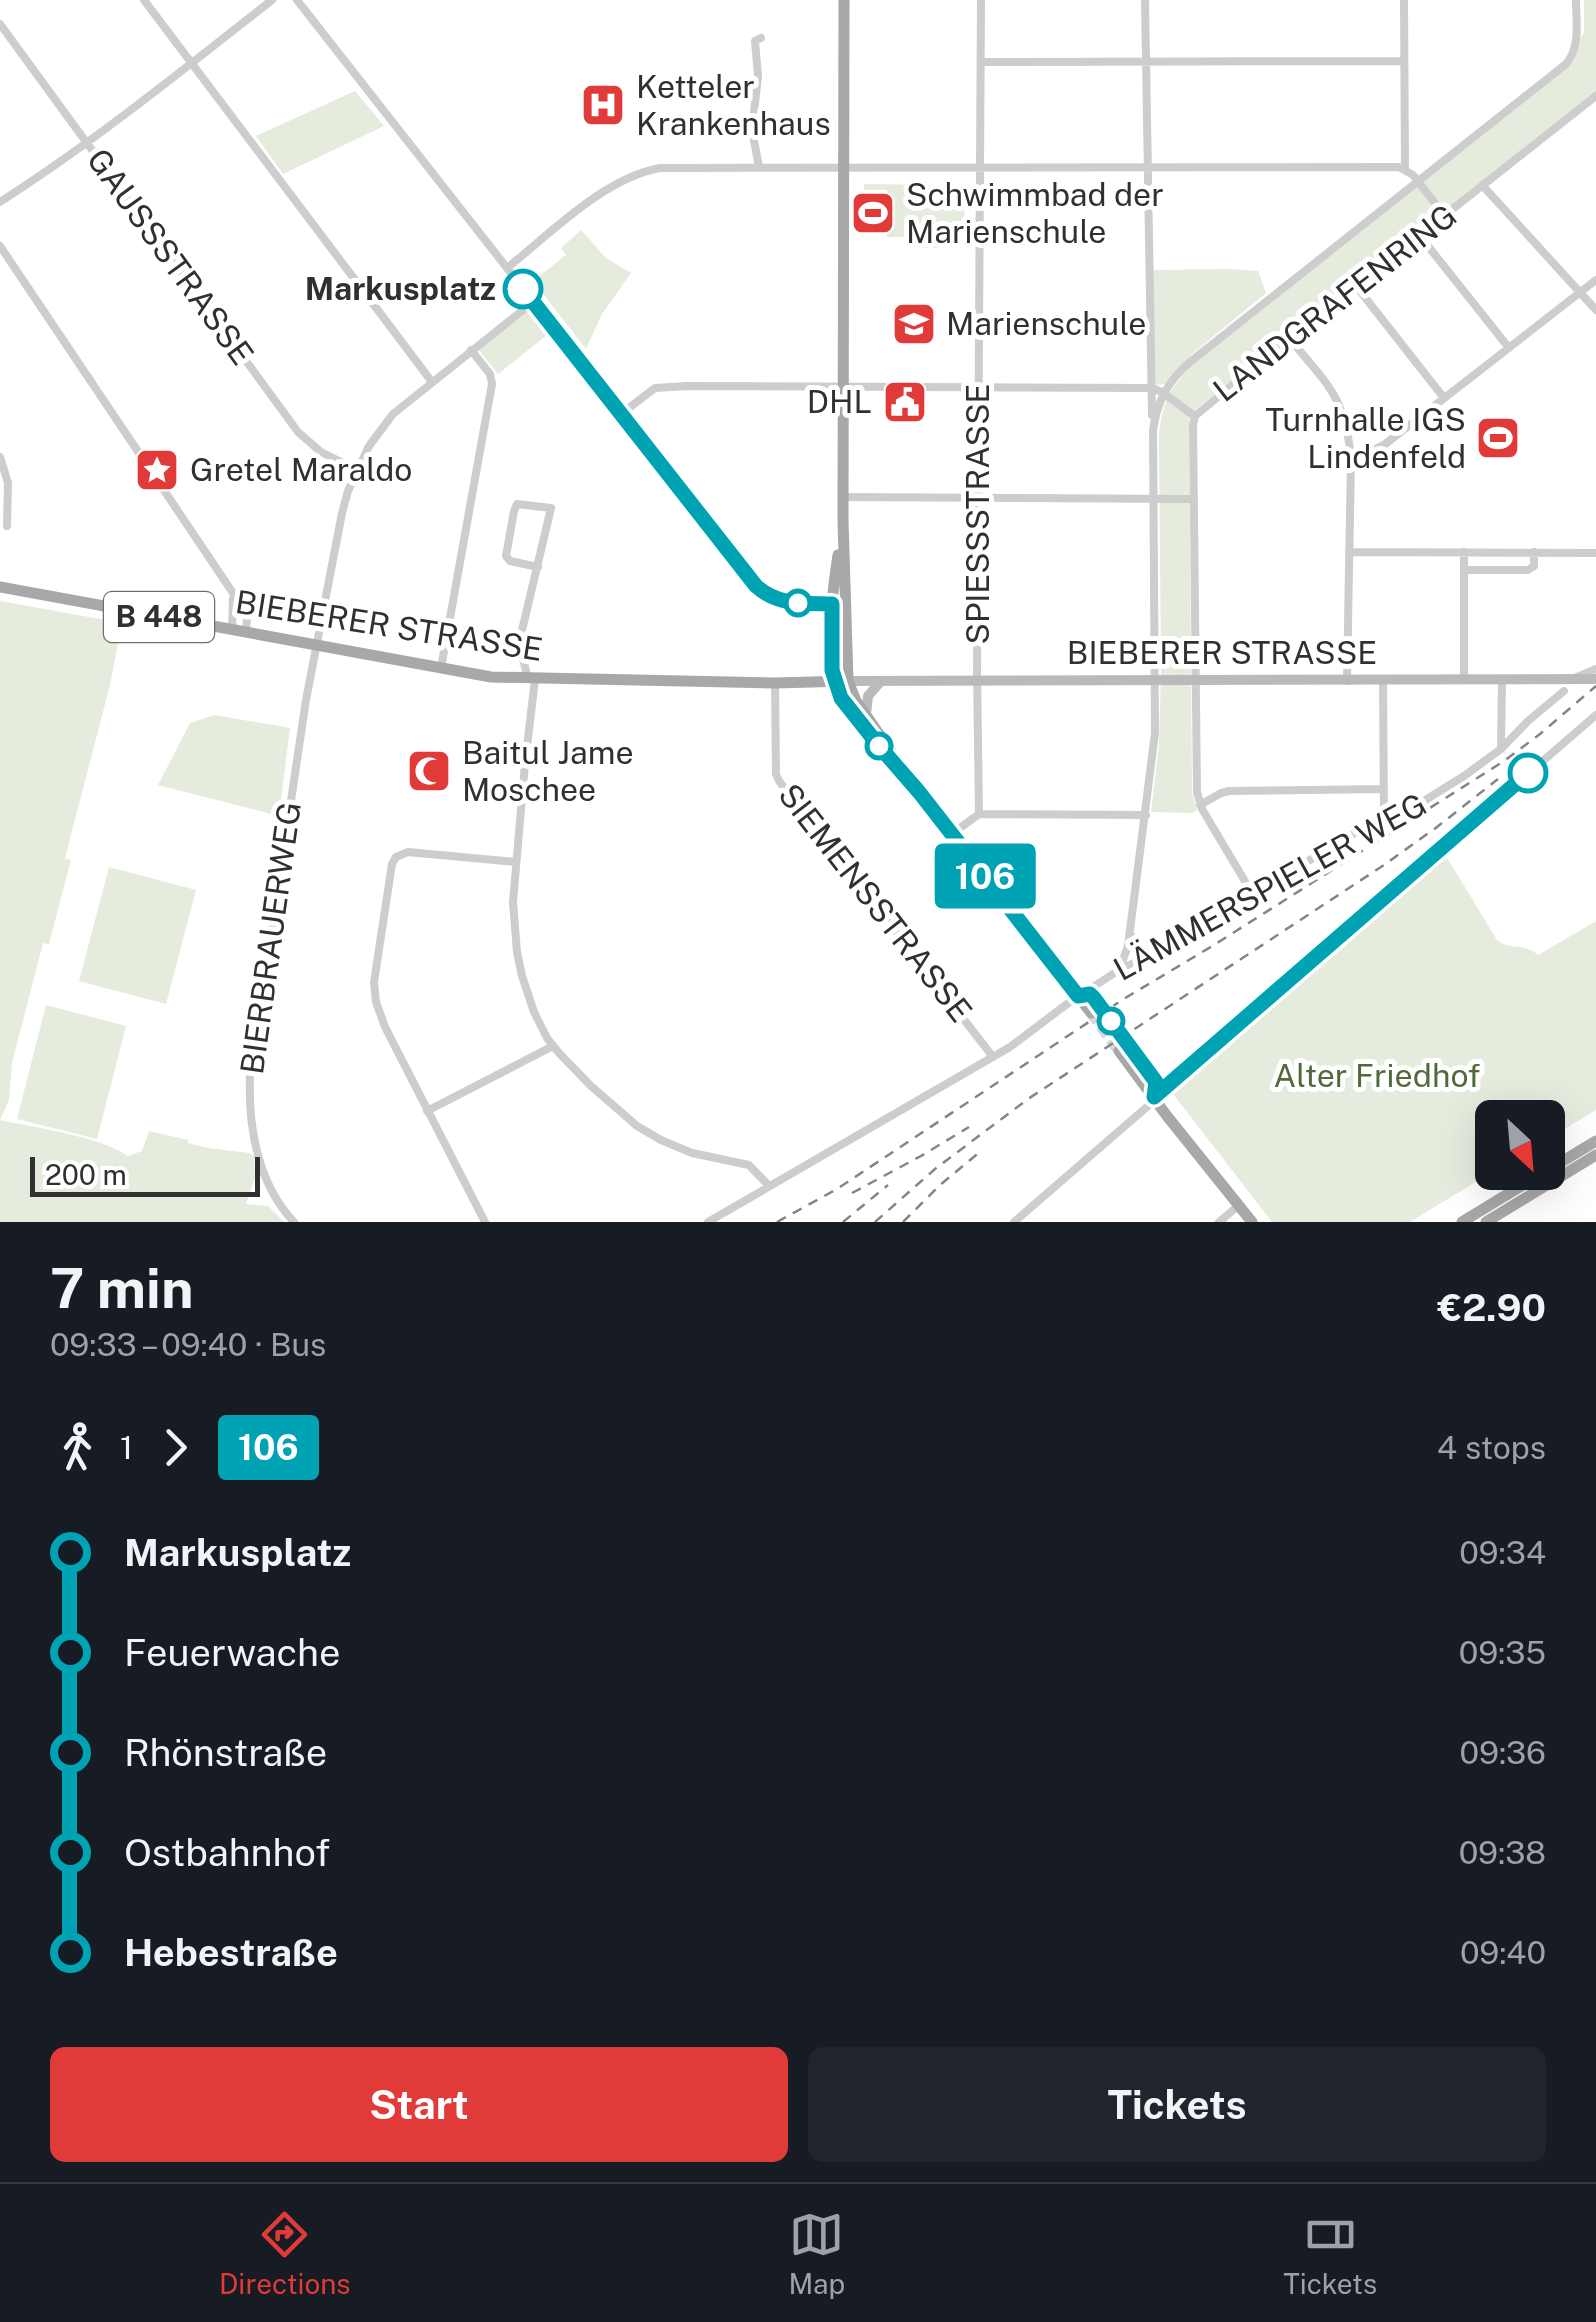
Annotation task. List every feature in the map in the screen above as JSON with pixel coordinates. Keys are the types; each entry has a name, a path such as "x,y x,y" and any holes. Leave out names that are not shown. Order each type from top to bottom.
{"main road":[{"path":"846,3 843,497 832,604 834,682 847,706 918,790 1091,1013"},
{"path":"842,521 848,681 856,701 918,790"},
{"name":"BIEBERER STRASSE","path":"0,588 491,677 834,682"},
{"name":"B 448","path":"834,682 848,681"},
{"path":"1120,1051 1252,1222"},
{"path":"1565,1160 1596,1141"},
{"path":"1486,1222 1596,1155"},
{"path":"1462,1222 1515,1190"}],"street":[{"path":"144,0 432,382"},
{"path":"0,202 86,142 272,0"},
{"path":"297,0 760,590 782,602 832,604"},
{"name":"SPIESSSTRASSE","path":"979,814 981,0"},
{"name":"LANDGRAFENRING","path":"1119,970 1130,934 1155,732 1154,424 1145,0"},
{"path":"1404,0 1405,168"},
{"name":"LANDGRAFENRING","path":"1154,424 1164,392 1176,374 1568,62 1576,45 1576,0"},
{"name":"GAUSSSTRASSE","path":"0,24 298,432 321,452 356,470"},
{"path":"760,167 752,123 758,76 754,41 761,38"},
{"path":"981,62 1404,61"},
{"name":"LANDGRAFENRING","path":"1200,805 1194,416 1594,98"},
{"path":"507,268 628,177 660,168 1405,168 1445,216"},
{"path":"1483,186 1596,310"},
{"path":"1420,236 1508,348"},
{"path":"0,246 233,594 247,617 246,632"},
{"path":"1350,460 1384,444 1596,280"},
{"path":"1356,286 1444,398"},
{"name":"BIERBRAUERWEG","path":"294,1222 277,1202 261,1166 249,1084 304,713 345,500 368,446 384,424 533,302"},
{"path":"1289,338 1338,400 1348,430 1348,681"},
{"path":"441,668 493,382 472,350"},
{"path":"621,414 650,390 664,386 1159,388 1194,416"},
{"path":"0,457 9,492 7,526"},
{"path":"843,497 1194,499"},
{"path":"538,567 510,561 506,556 517,504 550,508 538,567 520,643 532,679 513,917 519,964 534,1012 552,1046 637,1126 685,1150 749,1165 770,1186"},
{"path":"1349,552 1596,552"},
{"path":"1464,552 1464,680"},
{"path":"1464,570 1528,570 1534,566 1534,552"},
{"path":"232,630 233,594"},
{"path":"1566,685 1596,669"},
{"name":"BIEBERER STRASSE","path":"848,681 1502,680 1566,685 1596,679"},
{"path":"1383,680 1384,822"},
{"path":"1501,749 1502,680"},
{"path":"866,714 868,696 881,681"},
{"name":"SIEMENSSTRASSE","path":"776,683 779,781 993,1057"},
{"name":"LÄMMERSPIELER WEG","path":"708,1222 1021,1040 1119,970 1154,954 1363,828 1398,817 1464,776 1501,749 1566,685"},
{"path":"1014,1222 1596,714"},
{"path":"1252,893 1200,805 1220,793 1235,790 1384,789"},
{"path":"952,834 979,814 1146,815"},
{"path":"486,1222 385,1027 374,990 392,864 399,854 515,862"},
{"path":"1130,934 1137,946 1154,954"},
{"path":"427,1111 552,1046"},
{"path":"1220,1222 1238,1206"}],"green space":[{"path":"1584,0 1596,0 1596,92 1196,409 1189,419 1192,792 1197,810 1151,812 1159,744 1161,671 1159,437 1168,397 1193,364 1569,66 1584,33"},
{"path":"355,91 384,126 283,174 256,136"},
{"path":"864,184 957,188 964,201 964,225 955,228 954,248 923,248 907,237 887,237 887,190 864,190"},
{"path":"581,230 606,258 631,273 602,314 586,349 533,281 566,255 561,248"},
{"path":"1152,270 1258,271 1266,293 1192,354 1165,384 1155,384"},
{"name":"Markusplatz","path":"527,311 546,336 498,374 479,350"},
{"path":"0,601 122,623 65,858 71,860 49,944 43,943 12,1063 9,1100 0,1120"},
{"path":"214,715 290,728 279,816 158,785 190,723"},
{"name":"Alter Friedhof","path":"1446,856 1502,943 1538,955 1596,921 1596,1110 1565,1129 1565,1100 1475,1100 1475,1182 1410,1222 1272,1222 1173,1094"},
{"path":"109,867 196,890 166,1004 79,981"},
{"path":"46,1005 126,1026 97,1139 17,1119"},
{"path":"0,1120 84,1138 128,1156 142,1151 149,1131 208,1148 249,1153 254,1156 255,1178 246,1204 268,1206 284,1222 0,1222"}],"tunnel":[{"path":"1091,1013 1119,1051"}],"railway":[{"path":"777,1222 837,1189 1122,1000 1504,761 1596,686"},
{"path":"875,1222 935,1169 1028,1099 1384,865 1498,779"},
{"path":"852,1193 969,1127"},
{"path":"903,1222 981,1151"},
{"path":"843,1222 888,1185"}],"bus line":[{"name":"106","path":"523,289 756,586 782,602 832,604 832,677 841,698 1078,996 1090,994 1094,998 1156,1082 1154,1097 1528,773"}],"place":[{"name":"Ketteler Krankenhaus","path":"603,105"},
{"name":"Schwimmbad der Marienschule","path":"873,213"},
{"name":"Markusplatz","path":"523,289"},
{"name":"Marienschule","path":"914,324"},
{"name":"DHL","path":"905,402"},
{"name":"Turnhalle IGS Lindenfeld","path":"1498,438"},
{"name":"Gretel Maraldo","path":"157,470"},
{"name":"Baitul Jame Moschee","path":"429,771"}]}
